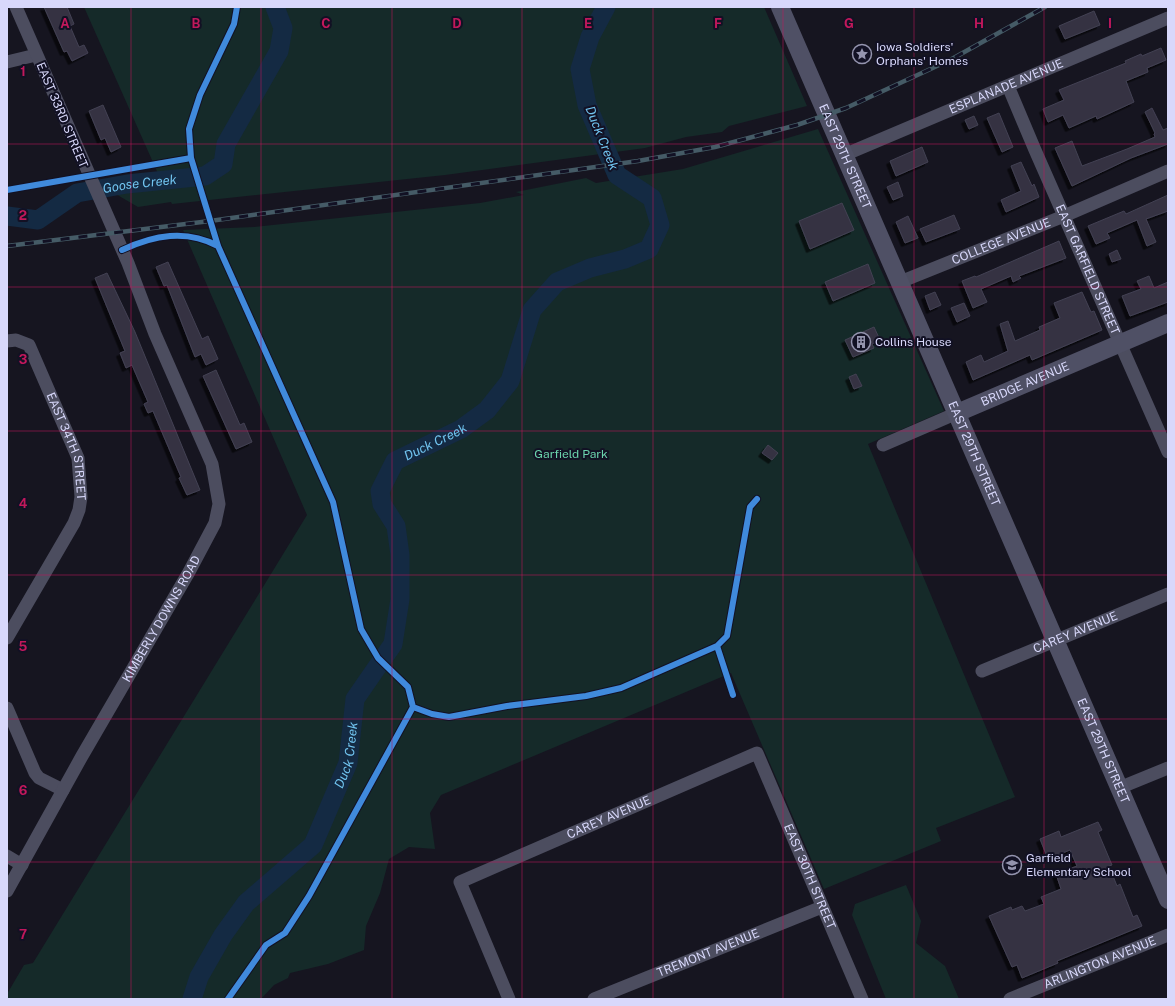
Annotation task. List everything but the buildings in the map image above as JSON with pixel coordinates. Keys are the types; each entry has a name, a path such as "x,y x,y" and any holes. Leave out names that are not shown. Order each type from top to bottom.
{"street":[{"name":"EAST 33RD STREET","path":"16,7 104,212 128,264 155,334"},
{"name":"EAST 29TH STREET","path":"780,7 1168,900"},
{"name":"ESPLANADE AVENUE","path":"844,155 1168,18"},
{"path":"7,62 36,55"},
{"name":"EAST GARFIELD STREET","path":"1008,86 1168,452"},
{"name":"COLLEGE AVENUE","path":"900,282 1064,216 1168,171"},
{"name":"BRIDGE AVENUE","path":"883,445 1168,323"},
{"name":"KIMBERLY DOWNS ROAD","path":"7,890 189,572 215,523 220,504 212,464 155,334"},
{"name":"EAST 34TH STREET","path":"7,341 16,340 29,345 78,458 81,497 79,510 7,638"},
{"name":"CAREY AVENUE","path":"982,671 1168,594"},
{"path":"7,708 35,773 39,778 63,790"},
{"name":"CAREY AVENUE","path":"510,999 460,882 758,753"},
{"name":"EAST 30TH STREET","path":"758,753 862,999"},
{"path":"1119,788 1168,768"},
{"path":"7,856 22,865"},
{"name":"TREMONT AVENUE","path":"594,999 822,907"},
{"name":"ARLINGTON AVENUE","path":"1010,999 1168,935"}],"green space":[{"path":"84,7 764,7 807,106 729,126 722,132 686,137 645,148 445,175 172,204 171,202 138,207 114,193 164,187"},
{"name":"Garfield Park","path":"818,129 944,411 868,444 1015,797 936,828 941,841 824,889 731,673 441,795 430,813 435,849 409,847 389,859 380,893 366,926 364,950 328,964 290,973 288,978 274,985 261,999 7,999 7,994 24,965 33,963 307,515 183,230 254,227 480,203 524,195 516,192 586,178 596,183 683,169"},
{"path":"906,885 921,921 916,943 945,966 959,999 886,999 852,915 855,904"}],"waterway":[{"name":"Goose Creek","path":"7,216 38,220 77,193 127,184 205,176 223,164 226,144 279,51 283,28 275,7"},
{"name":"Duck Creek","path":"192,999 199,977 223,935 246,903 313,845 348,763 355,699 393,644 400,599 400,555 396,526 382,504 380,491 395,461 461,429 487,410 510,381 532,310 557,282 590,268 625,259 649,249 660,225 652,198 617,175 587,105 580,69 590,37 606,7"}],"railway":[{"path":"7,246 210,221 638,161 715,147 797,125 846,108 950,60 1045,7"}],"cycle path":[{"path":"228,999 266,945 285,933 309,896 413,707 408,687 378,658 361,629 333,502 218,246 191,158 189,129 200,95 234,24 237,7"},
{"path":"7,190 191,158"},
{"path":"122,250 146,241 170,236 194,237 218,246"},
{"path":"413,707 432,714 449,717 507,706 586,696 621,688 717,646 727,636 750,507 757,499"},
{"path":"717,646 733,695"}],"place":[{"name":"Iowa Soldiers' Orphans' Homes","path":"862,54"},
{"name":"Collins House","path":"861,342"},
{"name":"Garfield Elementary School","path":"1012,865"}]}
